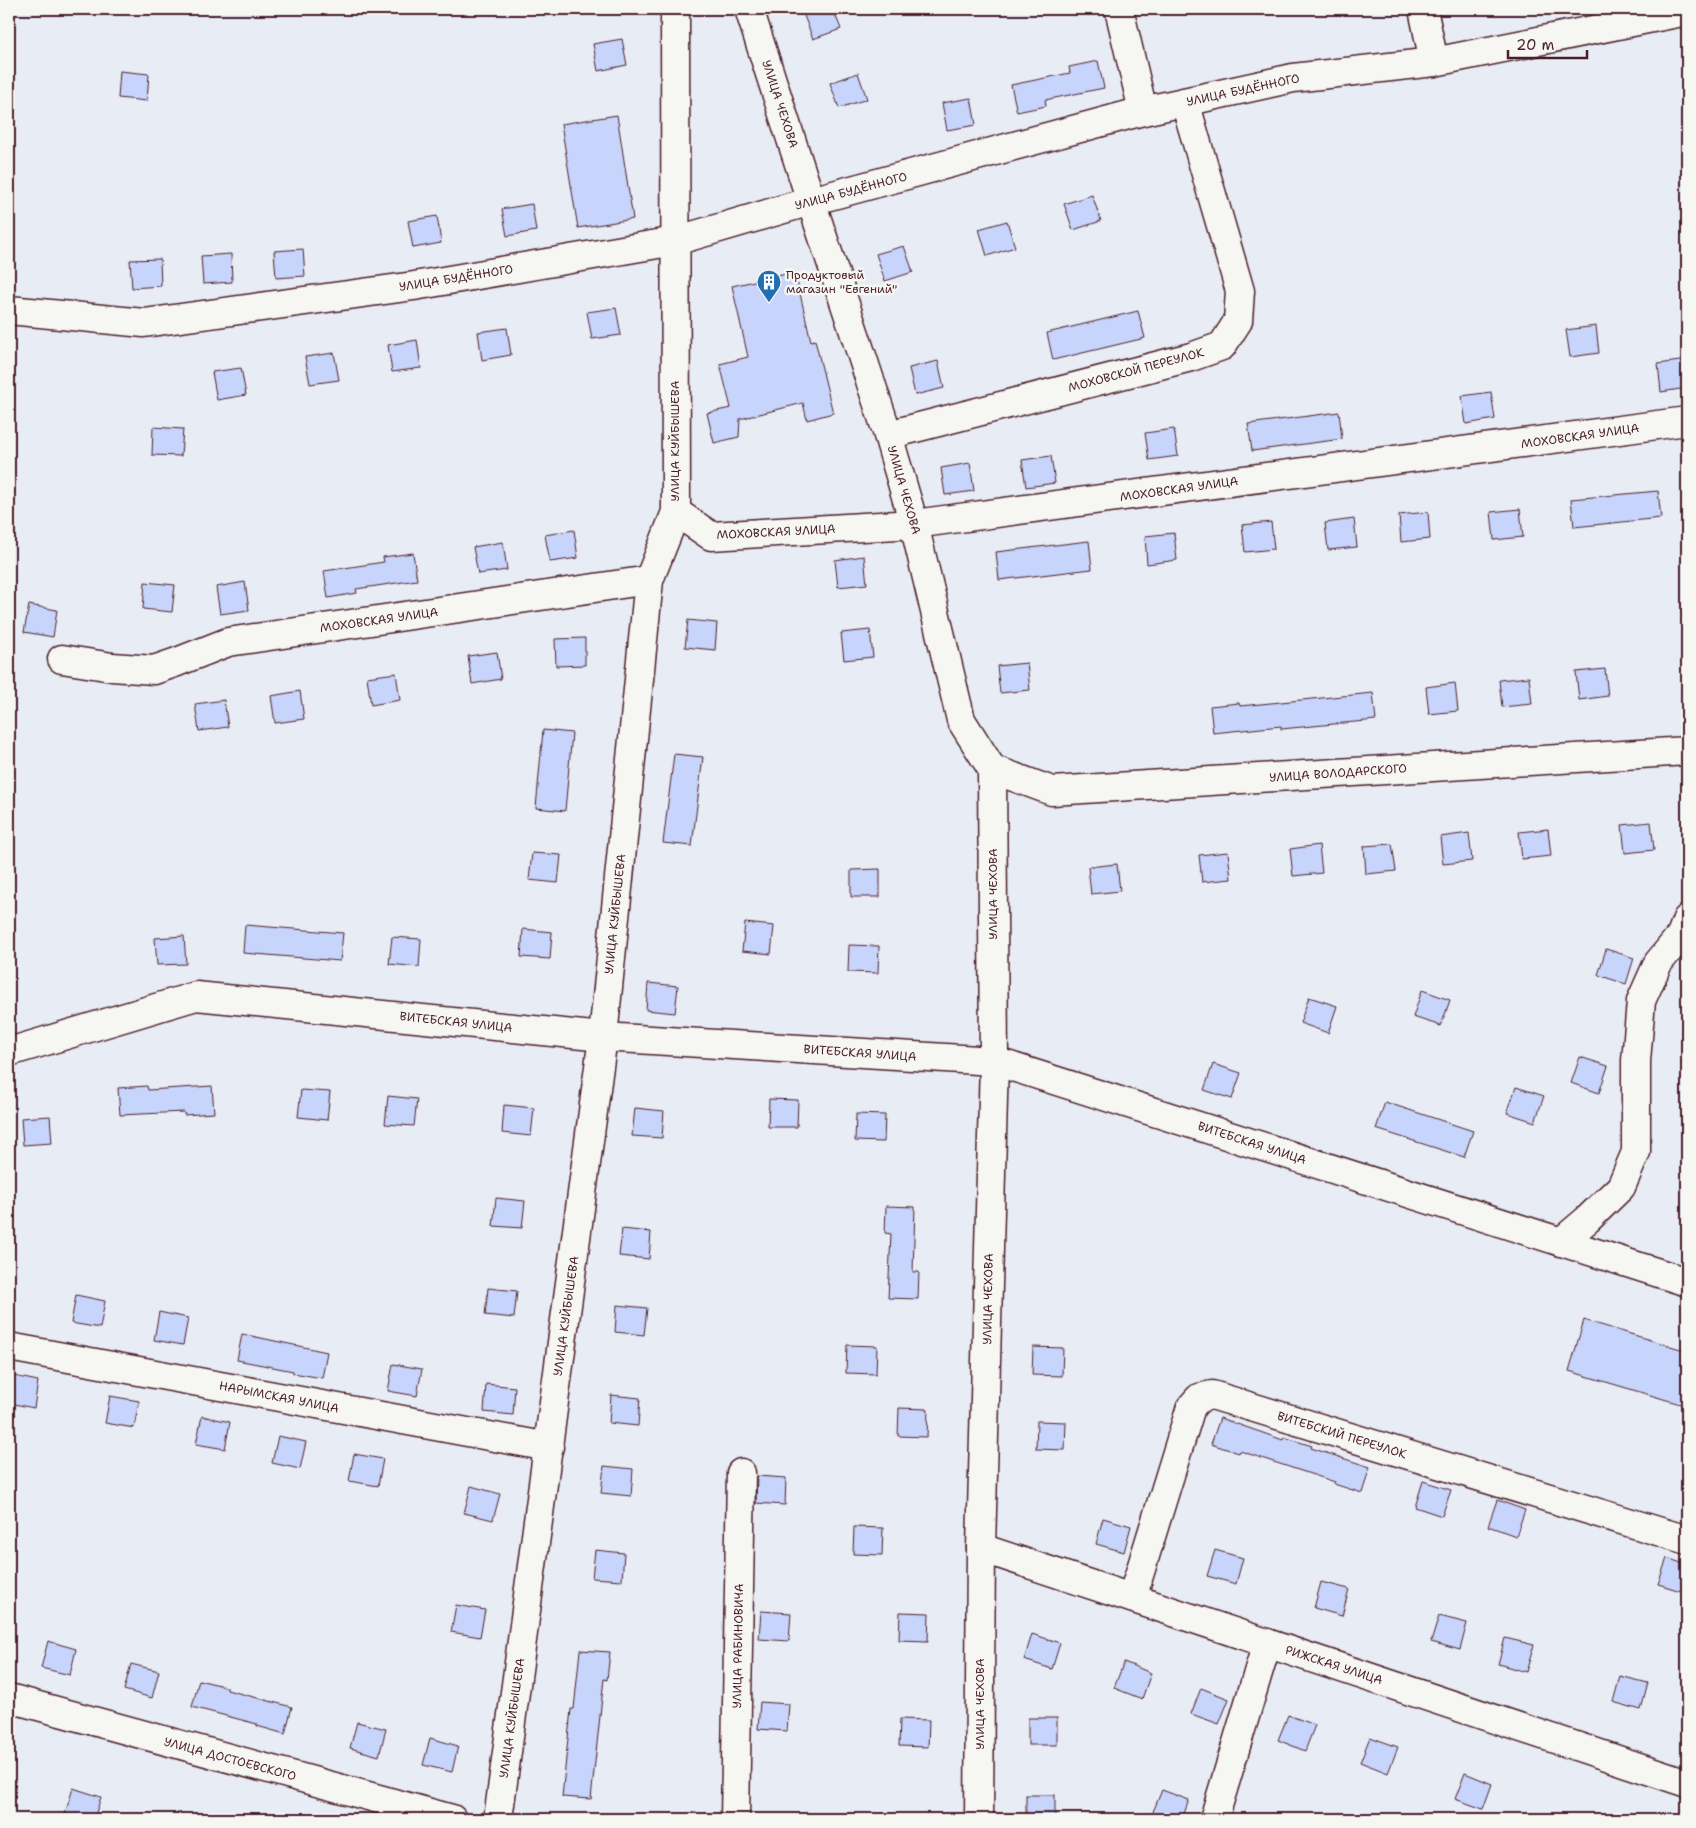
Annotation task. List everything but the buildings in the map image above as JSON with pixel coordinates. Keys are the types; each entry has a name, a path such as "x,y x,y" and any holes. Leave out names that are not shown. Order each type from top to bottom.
{"street":[{"name":"УЛИЦА КУЙБЫШЕВА","path":"498,1819 603,1036 649,580 676,512 675,9"},
{"name":"УЛИЦА ЧЕХОВА","path":"749,9 888,434 914,524 961,720 992,769 994,1061 981,1548 979,1819"},
{"path":"1119,9 1143,111"},
{"path":"1423,9 1434,62"},
{"name":"УЛИЦА БУДЁННОГО","path":"9,310 144,323 414,286 676,241 1143,111 1293,78 1434,62 1687,10"},
{"name":"МОХОВСКОЙ ПЕРЕУЛОК","path":"888,434 1192,357 1222,346 1238,321 1240,291 1185,102"},
{"name":"МОХОВСКАЯ УЛИЦА","path":"676,512 711,536 914,524 1687,421"},
{"name":"МОХОВСКАЯ УЛИЦА","path":"62,659 112,667 154,670 228,642 649,580"},
{"name":"УЛИЦА ВОЛОДАРСКОГО","path":"992,769 1052,791 1687,751"},
{"path":"1561,1242 1621,1187 1636,1152 1636,1061 1641,1001 1658,964 1681,935 1687,919"},
{"name":"ВИТЕБСКАЯ УЛИЦА","path":"9,1052 196,996 603,1036 994,1061 1687,1282"},
{"name":"НАРЫМСКАЯ УЛИЦА","path":"9,1346 549,1447"},
{"name":"ВИТЕБСКИЙ ПЕРЕУЛОК","path":"1132,1598 1191,1407 1199,1398 1212,1396 1687,1540"},
{"name":"УЛИЦА РАБИНОВИЧА","path":"736,1819 742,1473"},
{"name":"РИЖСКАЯ УЛИЦА","path":"981,1548 1687,1783"},
{"path":"1214,1819 1267,1643"},
{"name":"УЛИЦА ДОСТОЕВСКОГО","path":"9,1698 452,1819"}],"place":[{"name":"Продуктовый магазин \"Евгений\"","path":"769,303"}]}
